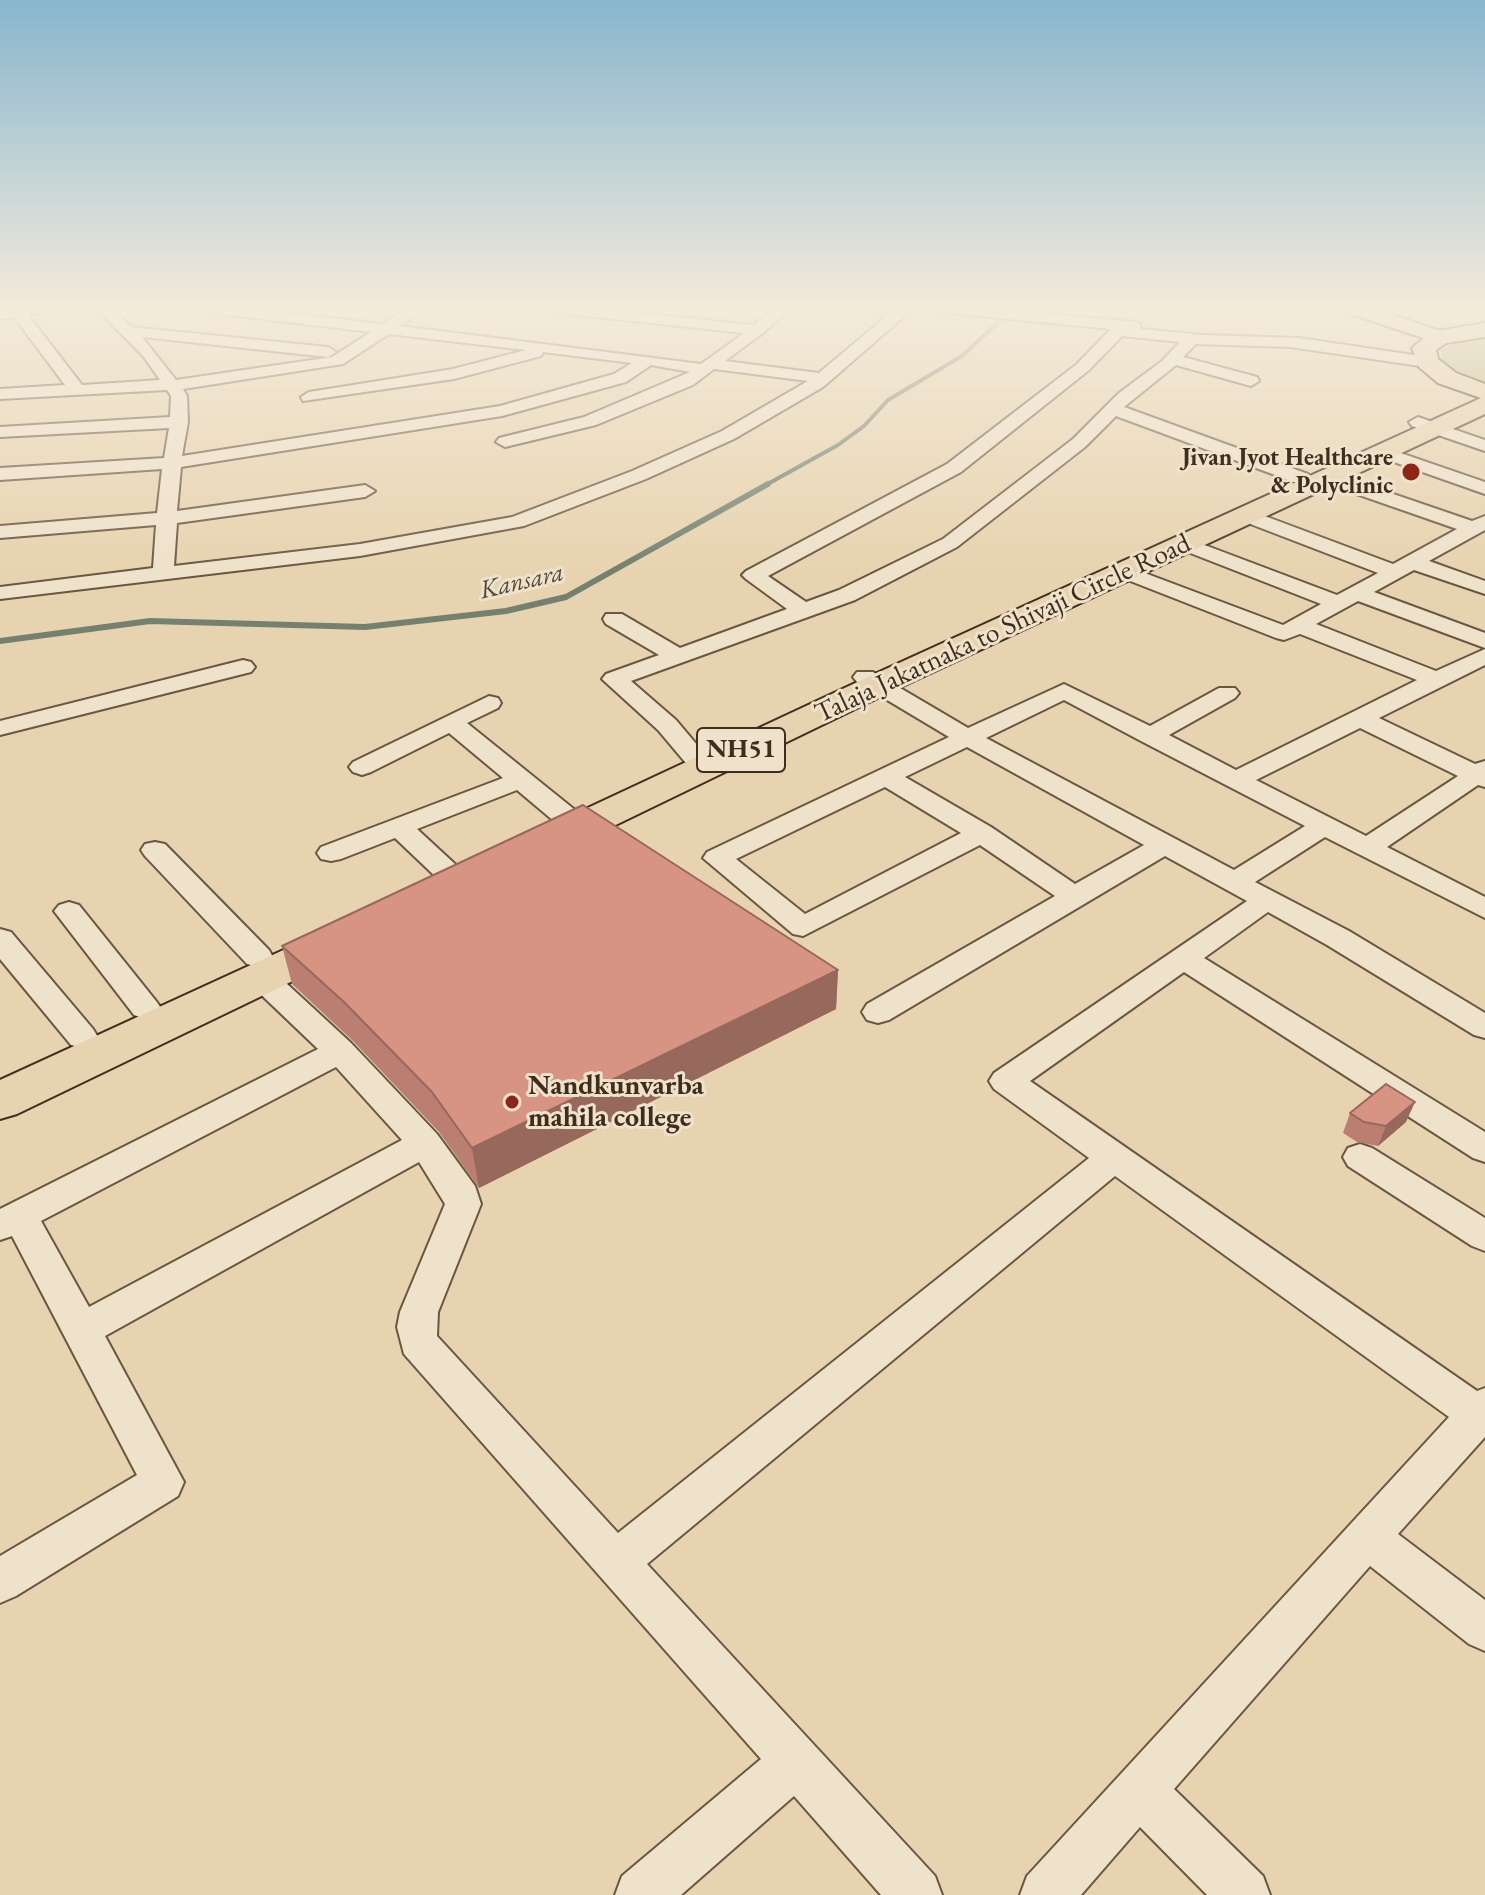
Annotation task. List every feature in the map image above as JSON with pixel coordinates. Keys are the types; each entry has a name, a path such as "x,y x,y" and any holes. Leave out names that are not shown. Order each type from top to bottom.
{"highway":[{"name":"Talaja Jakatnaka to Shivaji Circle Road","path":"1426,425 1383,452 1315,478 1247,516 1127,573 872,681 694,757 565,816 516,848 872,681 1114,567 1426,425 1484,401"},
{"path":"0,1101 260,968 368,917"},
{"path":"0,1074 145,1008 260,968"}],"street":[{"path":"163,574 172,463 179,422 178,393"},
{"path":"307,393 331,440"},
{"path":"309,397 331,393"},
{"path":"0,474 172,463 502,411 565,393"},
{"path":"505,442 590,421 657,393"},
{"path":"0,593 360,550 517,522 639,475 728,435 797,393"},
{"path":"803,610 753,575 954,468 1049,393"},
{"path":"694,757 667,725 614,679 847,595 950,543 974,522 1038,477 1131,393"},
{"path":"1113,409 1478,530"},
{"path":"0,432 179,422"},
{"path":"1426,425 1485,446"},
{"path":"1383,452 1485,488"},
{"path":"0,532 168,518 365,491"},
{"path":"1247,516 1403,567 1485,588"},
{"path":"1127,573 1284,633 1403,567 1478,530"},
{"path":"1187,545 1485,641"},
{"path":"614,619 676,655"},
{"path":"1298,625 1446,675 1485,682"},
{"path":"1235,780 1485,656"},
{"path":"0,728 243,667"},
{"path":"872,681 968,738 1338,938 1485,1027"},
{"path":"981,833 803,927 717,858 1064,691 1485,909"},
{"path":"1150,736 1227,693"},
{"path":"362,767 453,724 489,703"},
{"path":"1359,718 1482,774"},
{"path":"453,724 565,816"},
{"path":"1367,848 1482,774"},
{"path":"886,777 981,833 1075,897"},
{"path":"331,853 520,780"},
{"path":"1235,882 1324,826"},
{"path":"399,827 449,877"},
{"path":"878,1012 1165,844"},
{"path":"155,850 260,968 425,1143 462,1196 463,1204 419,1312 416,1327 418,1342 916,1895"},
{"path":"1046,1895 1367,1537 1483,1413 1006,1081 1267,900"},
{"path":"69,911 145,1008"},
{"path":"0,939 82,1037"},
{"path":"1183,958 1485,1149"},
{"path":"0,1581 163,1482 81,1330 10,1221 340,1051"},
{"path":"81,1330 425,1143"},
{"path":"616,1562 1114,1157"},
{"path":"1360,1157 1485,1236"},
{"path":"1367,1537 1485,1628"},
{"path":"641,1895 796,1762"},
{"path":"1140,1791 1244,1895"}],"building":[{"name":"Nandkunvarba mahila college","path":"583,805 838,970 472,1148 432,1092 344,1002 282,946"},
{"path":"1386,1084 1415,1102 1386,1126 1364,1122 1350,1113"}],"waterway":[{"name":"Kansara","path":"764,486 838,445 899,393"},
{"name":"Kansara","path":"0,641 150,621 365,627 506,611 566,597 768,484"}],"place":[{"name":"Jivan Jyot Healthcare & Polyclinic","path":"1411,472"},
{"name":"Nandkunvarba mahila college","path":"512,1102"}]}
